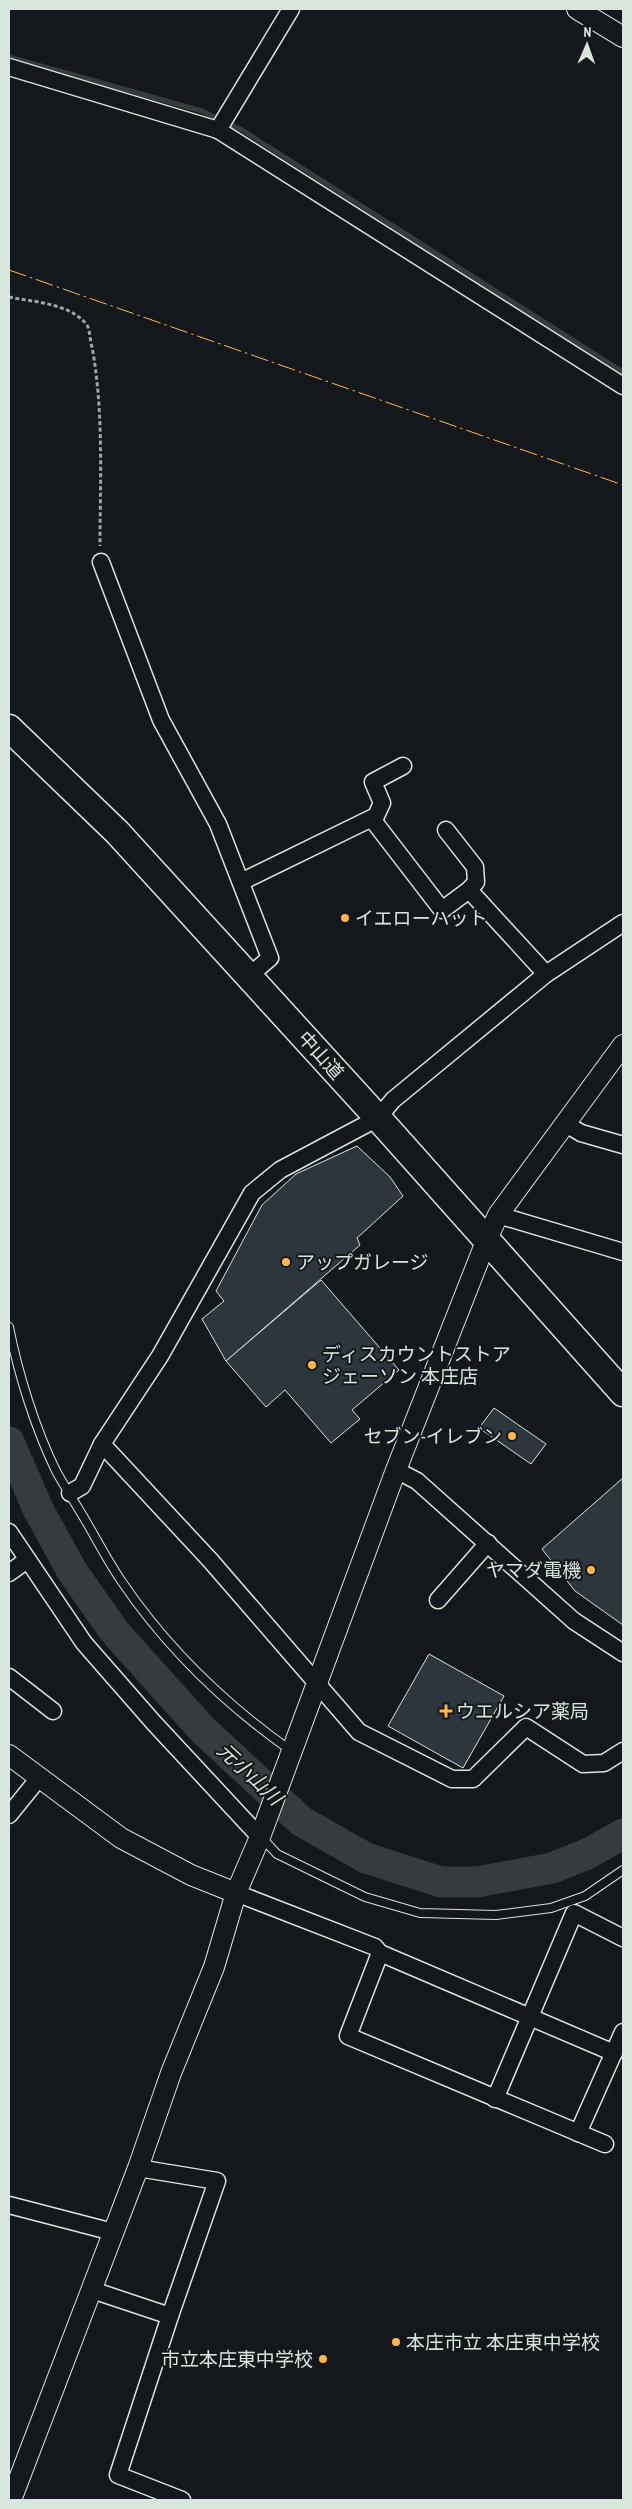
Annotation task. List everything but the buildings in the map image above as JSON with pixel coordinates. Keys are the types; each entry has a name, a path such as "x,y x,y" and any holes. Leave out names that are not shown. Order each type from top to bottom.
{"highway":[{"name":"中山道","path":"9,728 117,832 378,1118 623,1393"}],"street":[{"path":"218,130 291,9"},
{"path":"578,9 623,38"},
{"path":"9,68 218,130 623,386"},
{"path":"100,562 161,720 218,824 270,958 249,976"},
{"path":"241,882 372,819 376,816 382,803 373,782 403,766"},
{"path":"372,819 442,910 469,890 476,882 475,867 446,830"},
{"path":"469,890 546,974"},
{"path":"70,1493 82,1486 102,1444 160,1356 252,1194 280,1170 378,1118 393,1100 546,974 623,923"},
{"path":"11,2500 138,2168 171,2073 214,1967 236,1893 262,1832 396,1470 486,1239 498,1215 623,1045"},
{"path":"566,1124 581,1132 623,1145"},
{"path":"498,1215 623,1252"},
{"path":"102,1444 210,1560 359,1732 452,1779 473,1779 526,1727 583,1764 604,1763 623,1751"},
{"path":"396,1470 417,1481 574,1621 623,1653"},
{"path":"9,1532 84,1643 154,1723 262,1832"},
{"path":"438,1600 488,1543"},
{"path":"9,1573 27,1560"},
{"path":"9,1677 52,1712"},
{"path":"9,1755 120,1838 191,1875 375,1947 380,1953 614,2053"},
{"path":"9,1815 39,1778"},
{"path":"495,2099 574,1913 623,1938"},
{"path":"380,1953 348,2036 604,2144"},
{"path":"578,2133 623,2032"},
{"path":"138,2168 217,2181 118,2475 182,2500"},
{"path":"9,2205 113,2232"},
{"path":"92,2290 170,2316"}],"lane":[{"path":"9,1327 13,1349 33,1412 56,1470 119,1578 154,1625 227,1700 290,1757"},
{"path":"262,1832 277,1854 364,1897 420,1913 496,1915 551,1908 585,1896 623,1870"}],"path":[{"path":"9,297 57,307 74,314 88,326 96,371 99,405 100,562"}],"waterway":[{"path":"9,57 202,111 242,130 623,372"},
{"name":"元小山川","path":"9,1442 38,1509 72,1571 114,1631 202,1729 301,1821 366,1858 441,1882 477,1882 552,1868 587,1854 623,1834"}],"power":[{"path":"9,270 623,485"}],"place":[{"name":"イエローハット","path":"345,918"},
{"name":"アップガレージ","path":"286,1262"},
{"name":"ディスカウントストア ジェーソン 本庄店","path":"312,1365"},
{"name":"セブン-イレブン","path":"512,1436"},
{"name":"ヤマダ電機","path":"591,1570"},
{"name":"ウエルシア薬局","path":"446,1711"},
{"name":"本庄市立 本庄東中学校","path":"396,2342"},
{"name":"市立本庄東中学校","path":"323,2359"}]}
